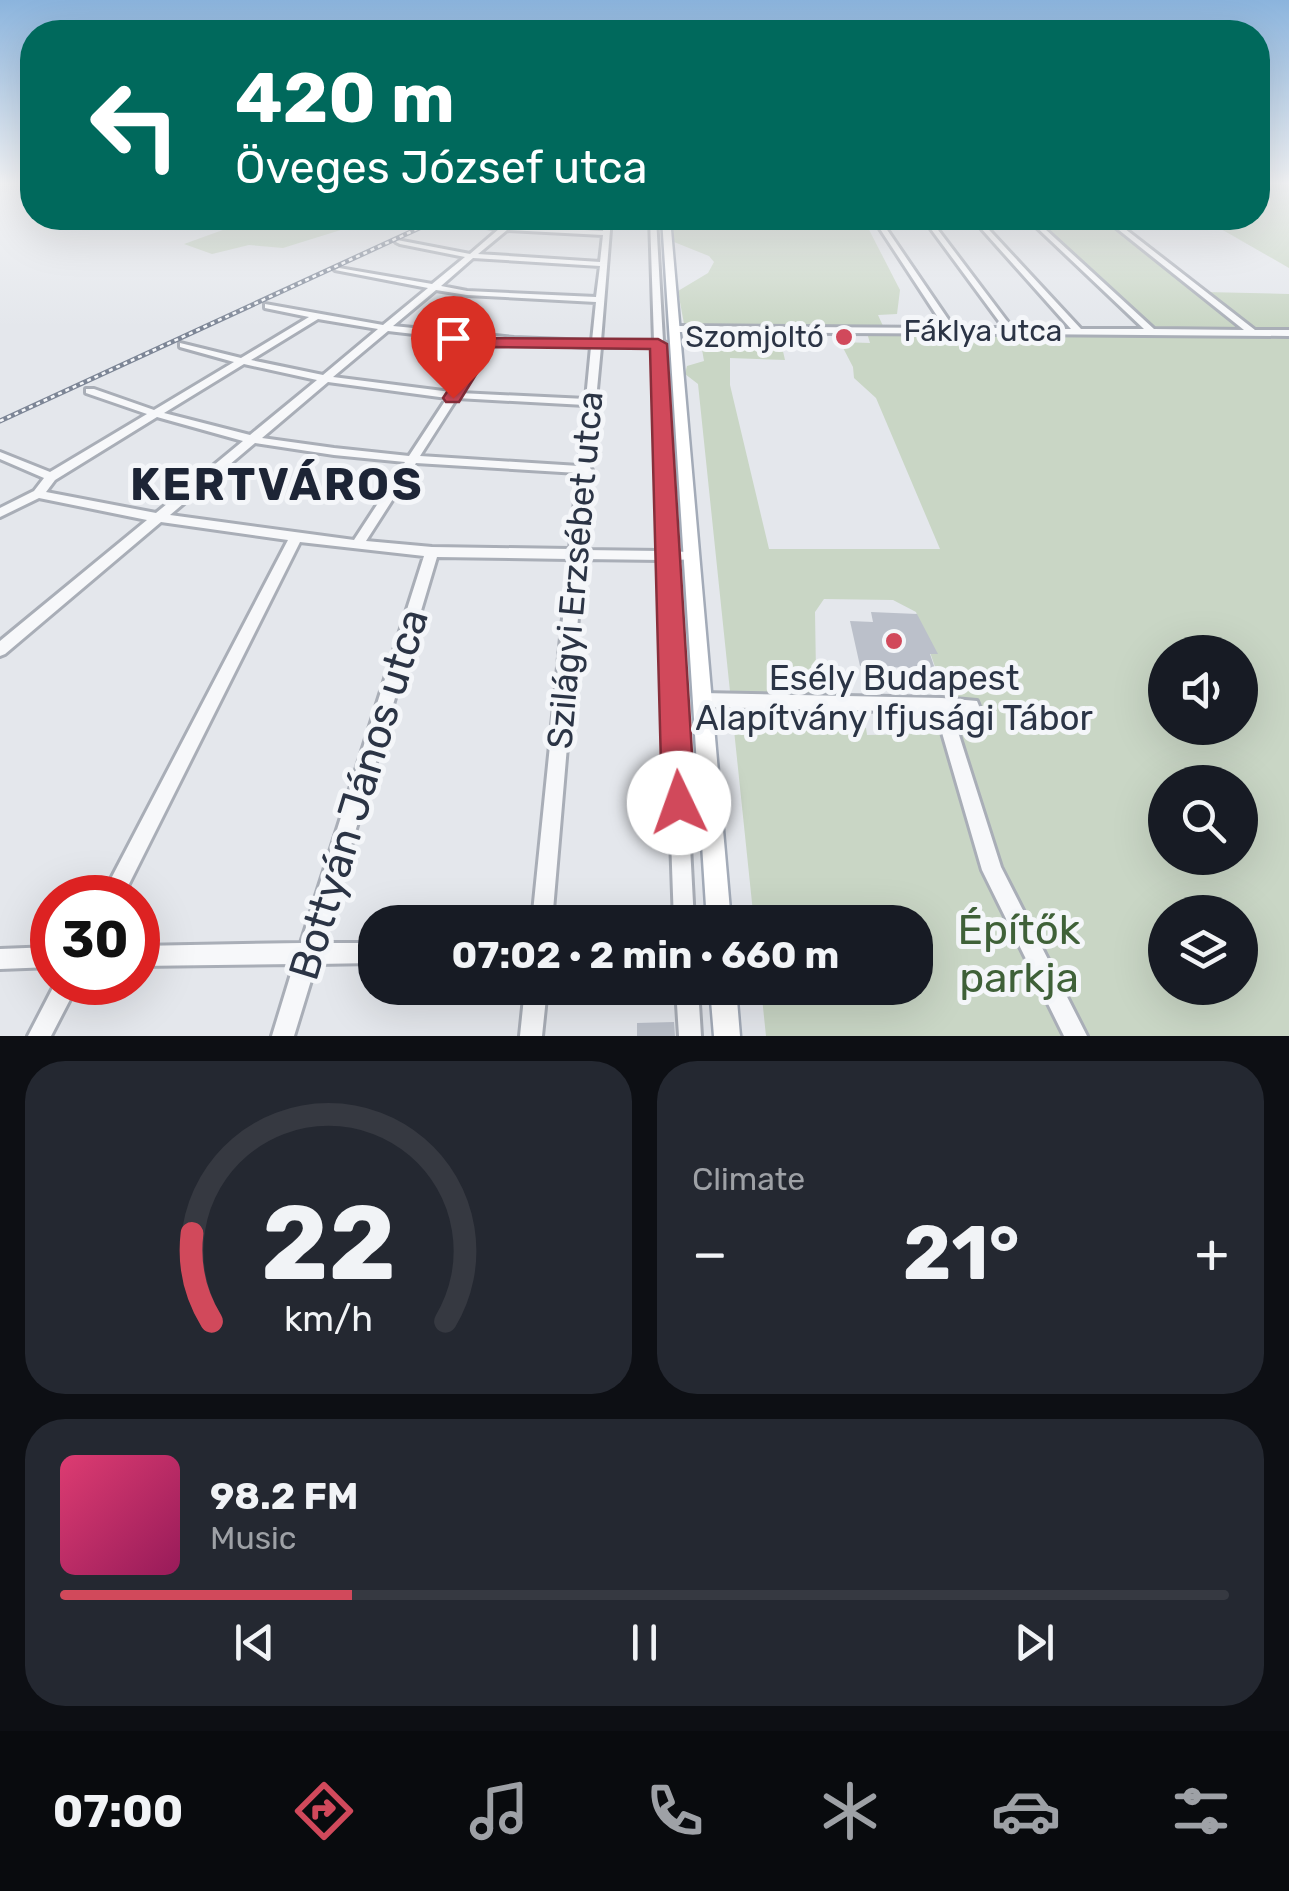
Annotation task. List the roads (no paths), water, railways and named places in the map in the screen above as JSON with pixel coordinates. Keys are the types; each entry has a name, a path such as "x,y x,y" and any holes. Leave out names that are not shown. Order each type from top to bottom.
{"main road":[{"path":"667,230 718,905"},
{"path":"725,1005 727,1036"}],"street":[{"path":"0,650 501,230"},
{"name":"Szilágyi Erzsébet utca","path":"544,905 607,230"},
{"path":"653,230 683,905"},
{"path":"884,230 951,331"},
{"path":"935,230 1012,333"},
{"path":"986,230 1079,332"},
{"path":"1043,230 1153,333"},
{"path":"1124,230 1253,333"},
{"path":"400,242 471,256 602,264"},
{"path":"338,270 432,288 600,300"},
{"path":"268,306 383,330 488,342 676,344"},
{"path":"0,512 38,494 51,477 315,317"},
{"name":"Fáklya utca","path":"676,329 1289,333"},
{"path":"358,545 488,342"},
{"path":"183,345 322,381 453,398 592,402"},
{"path":"90,391 154,414 252,439 413,460 586,470"},
{"path":"0,455 51,477"},
{"path":"38,494 160,518 358,545 432,552 691,556"},
{"path":"123,875 295,538"},
{"name":"Bottyán János utca","path":"283,1036 432,552"},
{"path":"702,700 971,706"},
{"path":"942,706 992,870 1076,1036"},
{"path":"160,956 358,952"},
{"path":"0,959 30,958"},
{"path":"39,1036 56,1005"},
{"path":"532,1036 535,1005"},
{"path":"688,1005 690,1036"}],"railway":[{"path":"0,421 414,230"}],"place":[{"name":"Szomjoltó","path":"844,337"},
{"name":"Esély Budapest Alapítvány Ifjusági Tábor","path":"894,641"}],"district":[{"name":"KERTVÁROS","path":"277,484"}],"park label":[{"name":"Építők parkja","path":"1019,953"}]}
